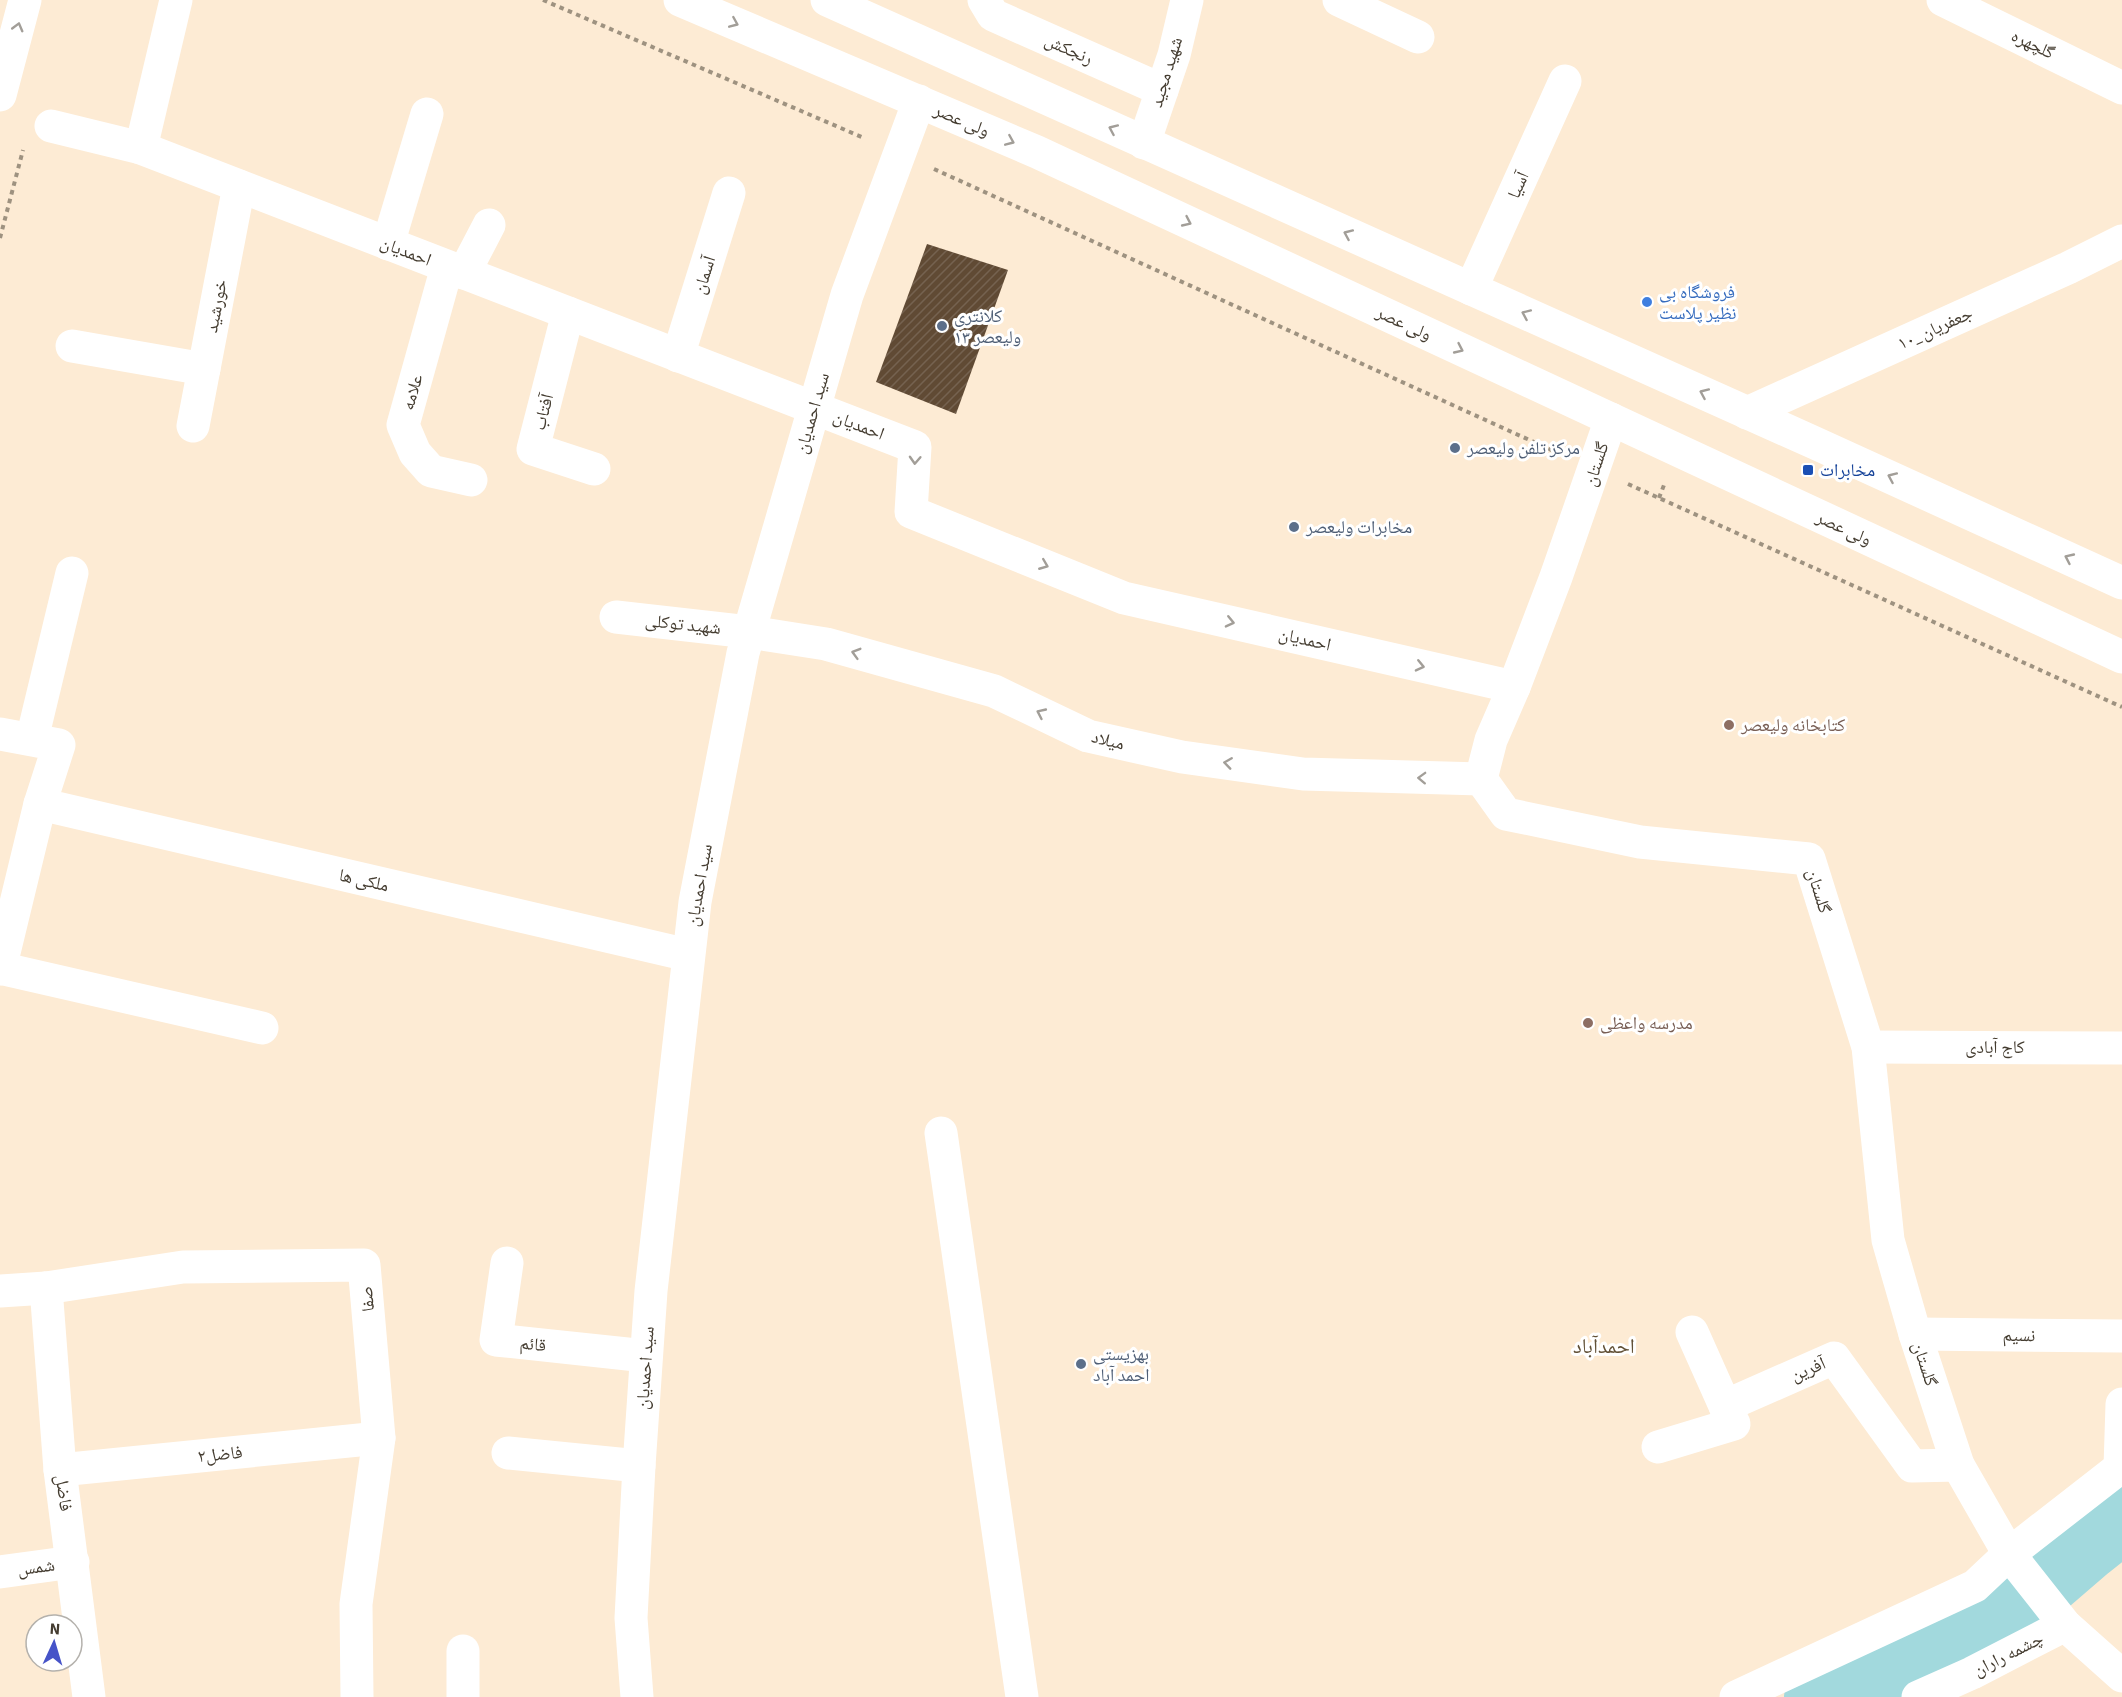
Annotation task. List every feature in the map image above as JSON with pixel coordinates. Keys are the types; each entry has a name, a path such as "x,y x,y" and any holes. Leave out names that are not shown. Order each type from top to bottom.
{"street":[{"path":"0,94 25,0"},
{"path":"141,148 176,0"},
{"name":"ولی عصر","path":"680,0 1047,157 2122,657"},
{"path":"827,0 2122,583"},
{"name":"رنجکش","path":"984,0 993,15 1162,90"},
{"name":"شهید مجید","path":"1144,142 1174,55 1187,0"},
{"path":"1339,0 1418,37"},
{"name":"گلچهره","path":"1943,0 2122,88"},
{"name":"آسیا","path":"1471,289 1564,81"},
{"name":"سید احمدیان","path":"637,1697 631,1618 646,1356 652,1280 695,902 743,652 847,295 919,101"},
{"path":"388,244 427,114"},
{"name":"احمدیان","path":"51,126 141,148 915,447 911,512 1124,598 1514,687"},
{"name":"خورشید","path":"193,426 239,186"},
{"name":"آسمان","path":"678,356 729,193"},
{"name":"علامه","path":"471,480 431,471 415,453 403,425 455,270 489,225"},
{"name":"۱۰_جعفریان","path":"1747,413 2068,268 2122,241"},
{"name":"آفتاب","path":"568,313 533,449 594,469"},
{"path":"72,346 204,369"},
{"name":"گلستان","path":"1611,419 1514,687 1491,740 1480,779 1506,813 1640,842 1809,859 1868,1047 1888,1240 1915,1334 1958,1466 2009,1554 2064,1625 2122,1676"},
{"path":"32,739 72,573"},
{"name":"شهید توکلی","path":"616,617 749,632"},
{"name":"میلاد","path":"749,632 826,644 993,691 1088,736 1182,757 1303,774 1480,779"},
{"path":"0,734 59,745 40,804 0,968 262,1028"},
{"name":"ملکی ها","path":"40,804 688,955"},
{"name":"کاج آبادی","path":"1868,1047 2122,1048"},
{"path":"941,1133 1022,1697"},
{"name":"قائم","path":"507,1263 496,1340 646,1356"},
{"name":"صفا","path":"0,1291 46,1288 183,1267 364,1265 379,1438 356,1604 357,1697"},
{"name":"فاضل","path":"46,1288 60,1470 89,1697"},
{"path":"1658,1447 1734,1424 1692,1332"},
{"name":"نسیم","path":"1915,1334 2122,1336"},
{"name":"آفرین","path":"1725,1406 1834,1358 1912,1466 1958,1466"},
{"path":"1736,1697 1975,1586 2009,1554 2121,1466 2122,1404"},
{"name":"فاضل۲","path":"60,1470 379,1438"},
{"path":"508,1453 639,1466"},
{"name":"شمس","path":"0,1572 73,1562"},
{"name":"چشمه راران","path":"1918,1697 1972,1673 2064,1625"},
{"path":"463,1651 463,1697"}],"path":[{"path":"543,0 900,154 1594,470 2122,706"}],"building":[{"name":"کلانتری ۱۳ ولیعصر","path":"927,244 1008,270 956,414 876,382"}],"waterway":[{"path":"1822,1697 1971,1641 2122,1514"}],"place":[{"name":"فروشگاه بی نظیر پلاست","path":"1647,302"},
{"name":"کلانتری ۱۳ ولیعصر","path":"942,326"},
{"name":"مرکز تلفن ولیعصر","path":"1455,448"},
{"name":"مخابرات","path":"1808,470"},
{"name":"مخابرات ولیعصر","path":"1294,527"},
{"name":"کتابخانه ولیعصر","path":"1729,725"},
{"name":"مدرسه واعظی","path":"1588,1023"},
{"name":"بهزیستی احمد آباد","path":"1081,1364"}],"district":[{"name":"احمدآباد","path":"1604,1346"}]}
